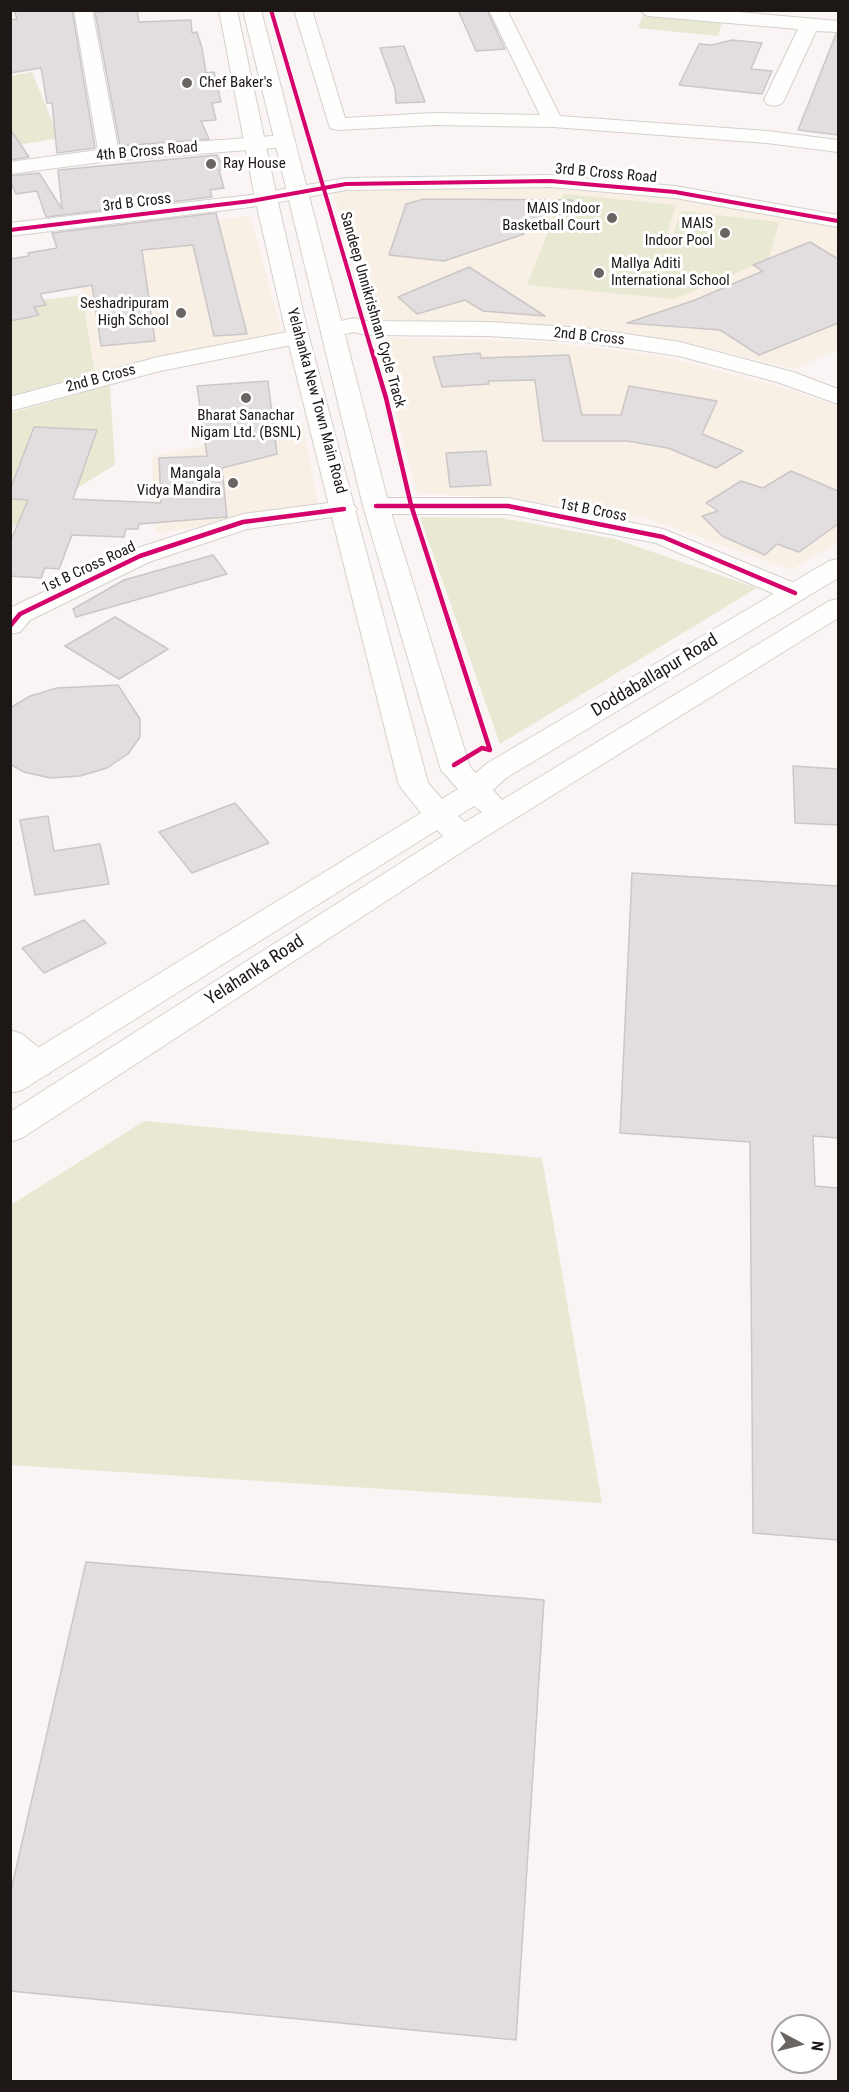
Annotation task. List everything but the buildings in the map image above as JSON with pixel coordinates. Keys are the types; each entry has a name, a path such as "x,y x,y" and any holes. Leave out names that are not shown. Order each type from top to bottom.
{"street":[{"path":"83,10 108,155"},
{"name":"Yelahanka New Town Main Road","path":"228,10 254,143 298,337 414,785 440,816 463,837"},
{"name":"Yelahanka New Town Main Road","path":"252,10 376,506 456,770 500,814"},
{"path":"303,10 337,124 434,119 553,121 767,137 838,146"},
{"path":"498,10 553,121"},
{"path":"648,10 838,27"},
{"path":"774,100 810,24"},
{"name":"4th B Cross Road","path":"10,168 108,155 285,141"},
{"name":"3rd B Cross Road","path":"296,185 549,181 675,192 838,221"},
{"name":"3rd B Cross","path":"10,230 266,198 296,185"},
{"name":"2nd B Cross","path":"332,330 354,325 366,328 489,329 585,335 680,349 785,377 838,397"},
{"name":"2nd B Cross","path":"10,404 148,366 298,337"},
{"name":"1st B Cross","path":"376,506 508,506 663,537 795,592"},
{"name":"1st B Cross Road","path":"14,617 140,556 235,525 344,509"},
{"name":"Doddaballapur Road","path":"475,791 496,771 838,567"},
{"name":"Doddaballapur Road","path":"500,814 838,607"},
{"name":"Yelahanka Road","path":"24,1073 440,816 475,791"},
{"name":"Yelahanka Road","path":"10,1130 500,814"},
{"path":"10,1042 24,1073"}],"shaded area":[{"name":"Mallya Aditi International School","path":"536,186 672,196 838,226 838,349 794,369 685,342 590,327 376,320 332,190"},
{"name":"Seshadripuram High School","path":"250,216 282,332 95,374 73,235"},
{"path":"376,337 547,342 661,356 774,385 838,406 838,542 791,570 643,517 516,499 417,493"},
{"name":"Mangala Vidya Mandira","path":"303,424 319,510 155,533 152,457"}],"green space":[{"path":"644,12 723,19 718,36 638,28"},
{"path":"32,72 59,138 18,145 11,134 11,76"},
{"path":"563,194 676,205 664,243 670,244 681,211 779,222 769,259 674,299 527,285"},
{"path":"82,295 95,374 11,396 11,304"},
{"path":"110,385 115,465 11,528 11,413"},
{"path":"420,517 502,518 615,539 757,588 500,744"},
{"path":"144,1121 542,1158 602,1503 11,1465 11,1205"}],"cycle path":[{"name":"Sandeep Unnikrishnan Cycle Track","path":"271,10 386,398 411,505 490,750 482,748 454,765"},
{"path":"10,230 251,201 346,184 550,181 675,192 838,221"},
{"path":"376,506 508,506 663,537 795,593"},
{"path":"10,626 20,614 140,556 243,522 344,509"}],"place":[{"name":"Chef Baker's","path":"187,83"},
{"name":"Ray House","path":"211,164"},
{"name":"MAIS Indoor Basketball Court","path":"612,218"},
{"name":"MAIS Indoor Pool","path":"725,233"},
{"name":"Mallya Aditi International School","path":"599,273"},
{"name":"Seshadripuram High School","path":"181,313"},
{"name":"Bharat Sanachar Nigam Ltd. (BSNL)","path":"246,398"},
{"name":"Mangala Vidya Mandira","path":"233,483"}]}
